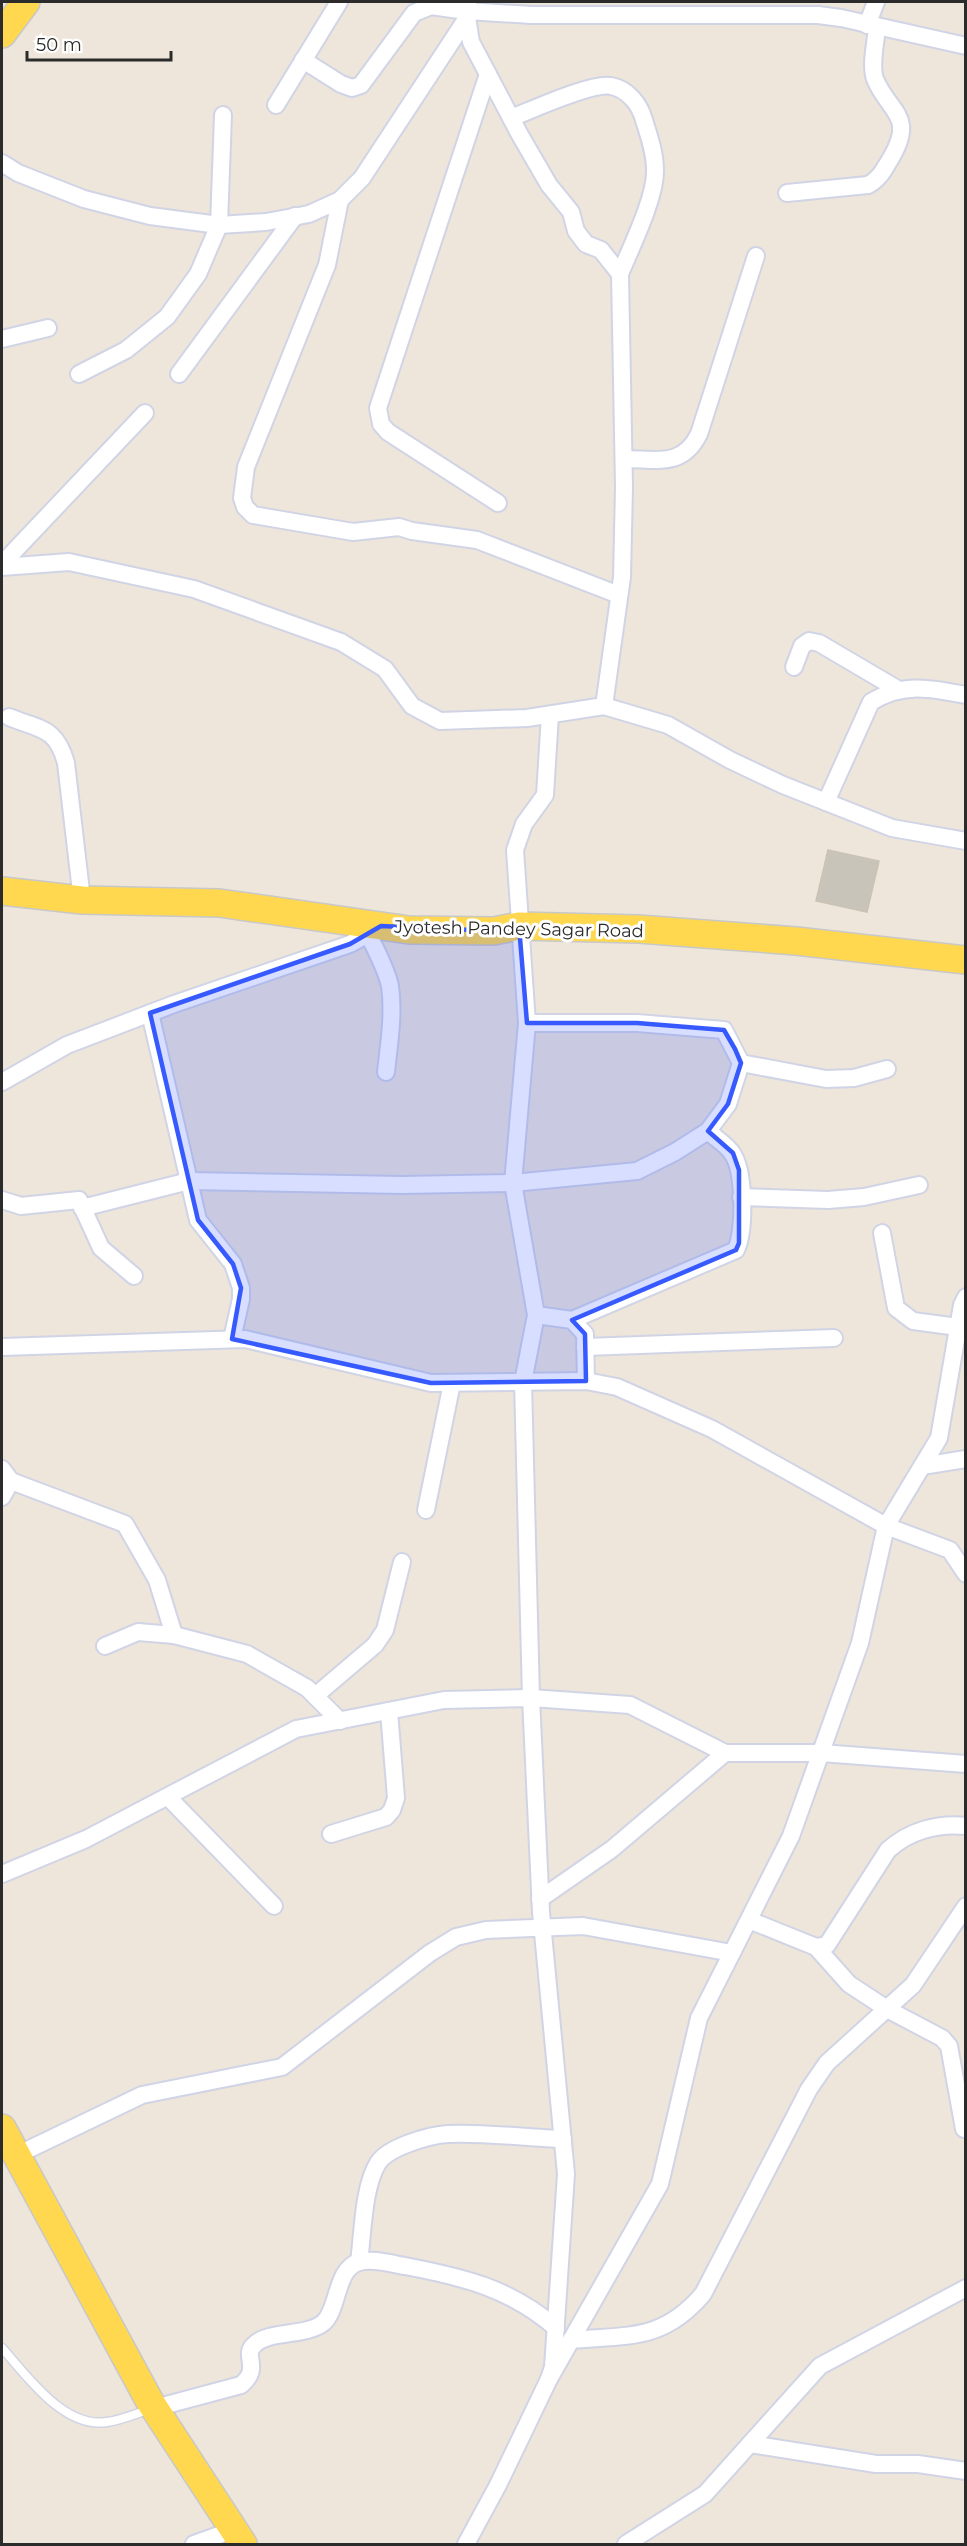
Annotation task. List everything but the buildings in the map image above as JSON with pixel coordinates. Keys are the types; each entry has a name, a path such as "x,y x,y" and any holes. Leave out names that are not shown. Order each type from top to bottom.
{"main road":[{"path":"2,34 26,2"},
{"name":"Jyotesh Pandey Sagar Road","path":"2,891 82,900 219,903 374,930 494,931 519,926 638,929 785,940 966,960"},
{"path":"2,2128 154,2408 238,2537"}],"street":[{"path":"276,105 339,2"},
{"path":"787,193 868,186 878,180 901,142 899,119 875,79 873,71 872,26 876,2"},
{"path":"303,60 341,84 352,88 361,85 414,13 431,6 467,10 587,15 777,8 966,46"},
{"path":"467,10 471,42 549,185 571,212 576,231 586,244 601,250 620,274"},
{"path":"2,163 18,173 84,199 150,216 219,225 266,222 309,214 340,200 362,178 467,10"},
{"path":"488,74 378,408 381,424 388,432 498,503"},
{"path":"511,118 590,88 610,85 626,92 641,109 656,170 653,189 620,274 624,459 622,577 604,706"},
{"path":"79,374 126,350 167,317 198,274 219,225 224,115"},
{"path":"340,200 327,265 272,405 250,452 242,498 245,507 253,515 353,532 399,527 412,531 477,540 619,595"},
{"path":"179,374 295,216"},
{"path":"624,459 676,459 692,448 699,434 756,256"},
{"path":"2,339 48,328"},
{"path":"2,566 145,413"},
{"path":"2,566 69,561 194,588 341,642 385,669 412,706 440,721 527,718 604,706 668,725 730,760 783,785 892,828 966,841"},
{"path":"794,667 802,646 810,641 819,643 899,690"},
{"path":"826,802 871,702 899,690 922,687 966,694"},
{"path":"549,2379 553,2367 566,2174 540,1899 531,1698 523,1382 536,1315 513,1182 527,1023 515,850 524,824 545,795 550,715"},
{"path":"9,717 54,735 61,746 66,763 82,900"},
{"path":"2,1082 67,1045 150,1012 350,944 374,930 390,987 391,1019 386,1072"},
{"path":"150,1012 198,1220 233,1264 241,1288 241,1299 232,1339"},
{"path":"82,1208 189,1181 402,1185 513,1182 637,1171 675,1152 708,1131 728,1104 741,1063 724,1030 637,1023 527,1023"},
{"path":"741,1063 826,1079 854,1078 887,1069"},
{"path":"536,1315 572,1320 735,1250 741,1233 738,1170 733,1153 708,1131"},
{"path":"741,1197 828,1200 864,1197 920,1185"},
{"path":"2,1200 21,1206 79,1200 101,1248 134,1276"},
{"path":"882,1233 896,1308 913,1321 958,1327"},
{"path":"466,2544 498,2485 549,2379 660,2184 699,2018 791,1836 860,1642 886,1526 939,1438 958,1327 966,1297"},
{"path":"572,1320 585,1334 586,1381"},
{"path":"585,1347 834,1338"},
{"path":"2,1347 245,1339 431,1383 586,1381 617,1387 712,1429 886,1526 950,1550 966,1574"},
{"path":"426,1510 452,1383"},
{"path":"922,1466 966,1460"},
{"path":"2,1497 6,1475 125,1524 156,1580 174,1635"},
{"path":"315,1696 375,1645 385,1630 402,1562"},
{"path":"105,1646 138,1632 174,1635 247,1654 307,1688 340,1721"},
{"path":"2,1874 86,1839 296,1729 444,1700 531,1698 630,1706 725,1753 821,1753 966,1764"},
{"path":"331,1834 386,1817 392,1810 396,1798 389,1711"},
{"path":"540,1899 612,1849 725,1753"},
{"path":"168,1797 274,1906"},
{"path":"816,1947 827,1945 888,1850 900,1839 918,1831 966,1826"},
{"path":"571,2340 640,2334 666,2326 687,2313 703,2294 808,2089 827,2064 913,1985 966,1906"},
{"path":"749,1920 816,1947 849,1984 887,2009 942,2038 949,2046 964,2129"},
{"path":"16,2155 142,2095 282,2067 430,1953 456,1937 486,1930 583,1926 732,1953"},
{"path":"359,2262 371,2177 379,2161 386,2154 406,2145 447,2134 563,2139"},
{"path":"154,2408 241,2385 250,2377 252,2370 250,2353 252,2345 261,2340 313,2328 325,2321 346,2271 359,2262 377,2261 452,2275 491,2288 535,2310 555,2328"},
{"path":"626,2544 705,2494 820,2366 966,2288"},
{"path":"750,2444 876,2464 918,2464 966,2470"},
{"path":"194,2544 238,2537"}],"lane":[{"path":"2,2348 52,2405 82,2420 105,2423 154,2408"}],"highlighted area":[{"path":"381,926 494,931 519,926 527,1023 637,1023 724,1030 735,1049 741,1063 728,1104 708,1131 733,1153 739,1170 739,1243 736,1250 572,1320 585,1334 586,1381 431,1383 232,1339 241,1288 233,1264 198,1220 150,1013 350,944"}]}
